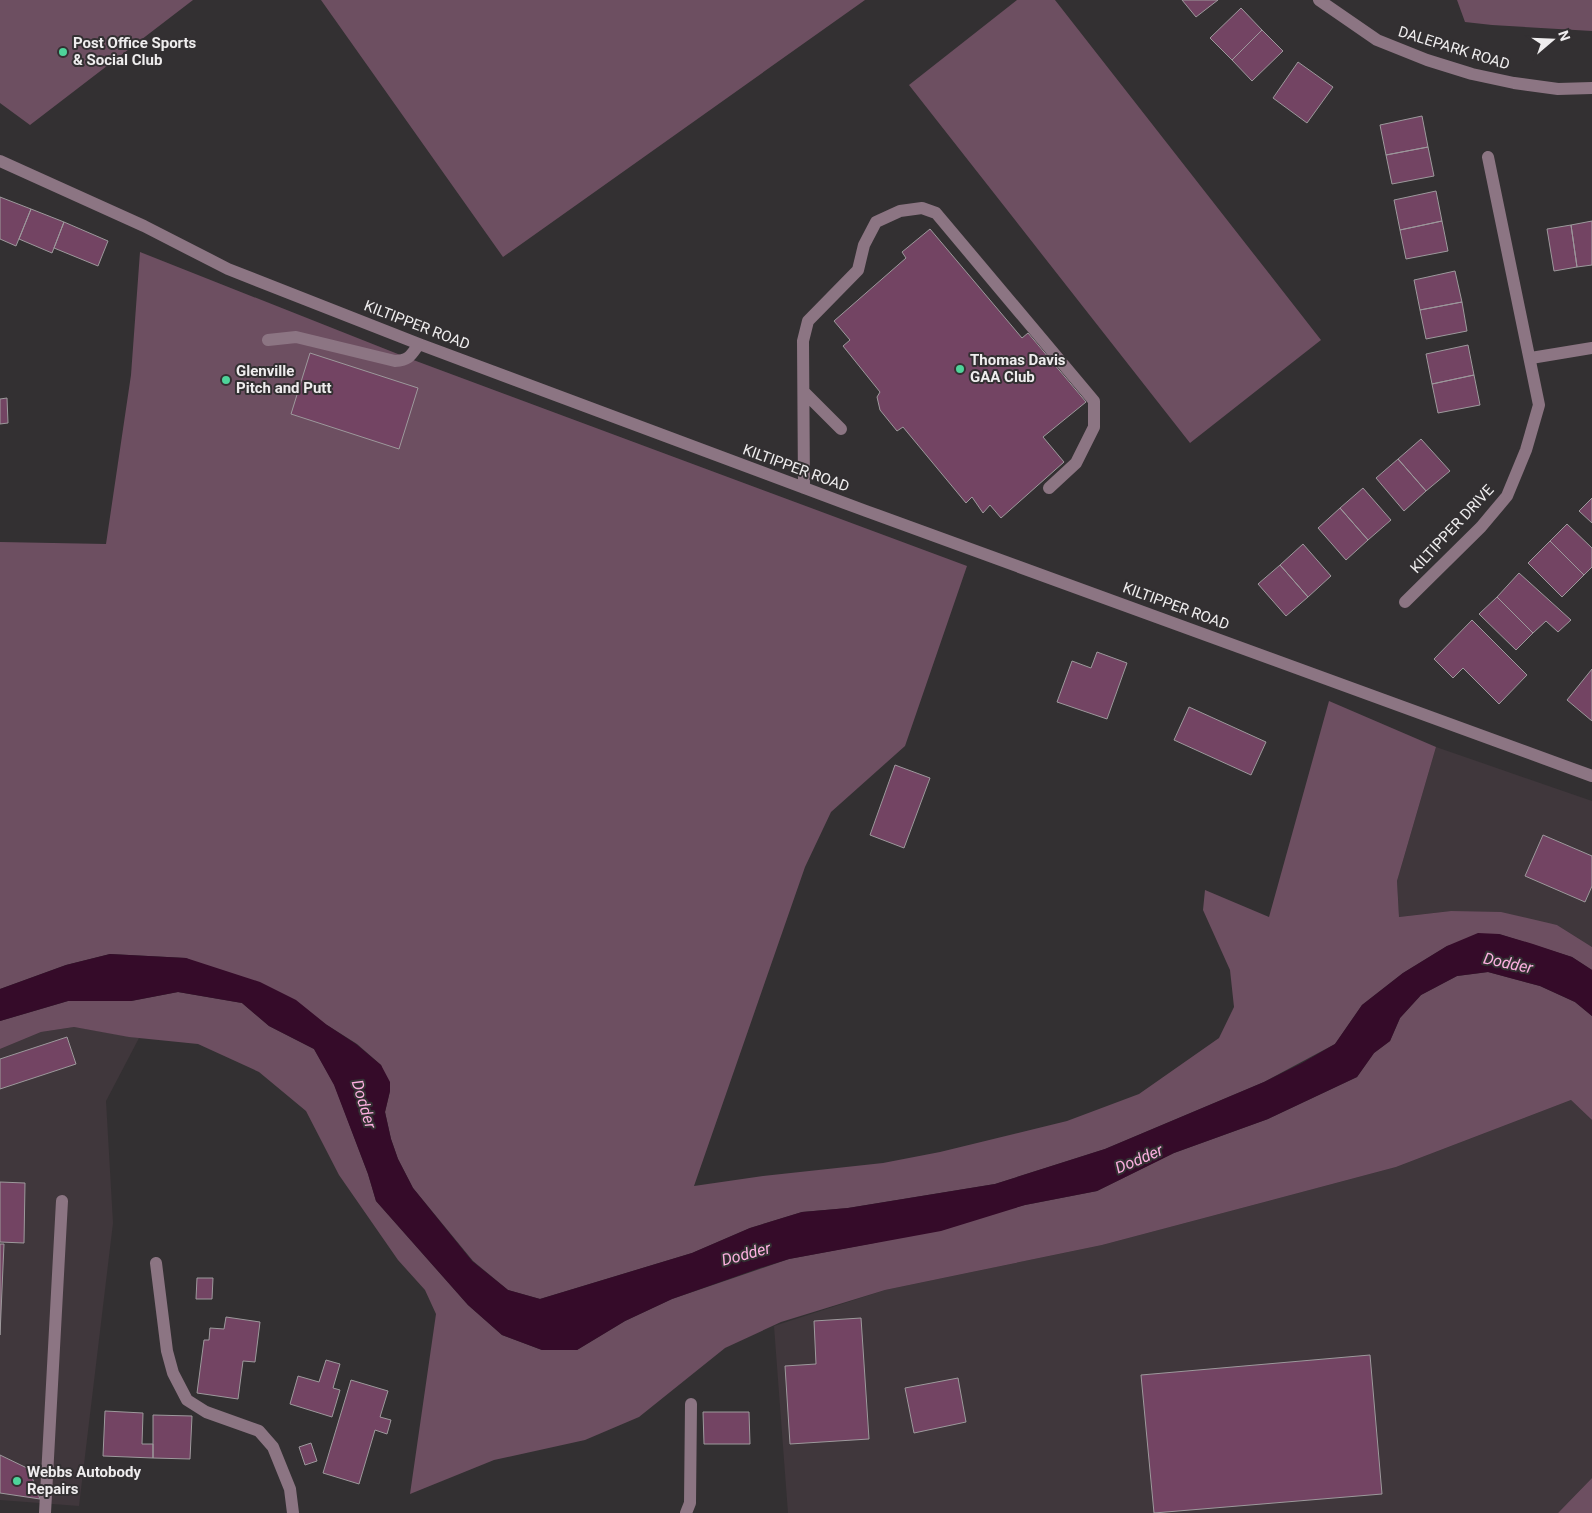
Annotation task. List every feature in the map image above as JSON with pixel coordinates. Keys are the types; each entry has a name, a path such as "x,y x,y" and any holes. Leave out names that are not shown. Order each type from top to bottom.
{"street":[{"name":"DALEPARK ROAD","path":"1320,0 1377,40 1427,60 1472,74 1514,83 1558,89 1592,88"},
{"name":"KILTIPPER DRIVE","path":"1405,602 1481,527 1507,496 1526,450 1539,405 1531,358 1488,157"},
{"name":"KILTIPPER ROAD","path":"0,161 144,226 228,269 419,344 804,488 1592,776"},
{"path":"804,488 803,341 808,321 858,270 864,245 876,222 900,212 922,208 936,213 1094,401 1094,427 1076,463 1049,488"},
{"path":"268,340 296,337 395,361 408,358 419,344"},
{"path":"1531,358 1592,348"},
{"path":"804,392 841,429"},
{"path":"45,1513 62,1201"},
{"path":"156,1263 167,1350 173,1373 187,1400 206,1412 259,1431 273,1447 290,1489 293,1513"},
{"path":"686,1513 690,1503 691,1404"}],"shaded area":[{"name":"Post Office Sports & Social Club","path":"0,0 193,0 30,125 0,103"},
{"path":"321,0 865,0 503,257"},
{"path":"1017,0 1055,0 1321,340 1190,443 909,85"},
{"path":"1457,0 1592,0 1592,31 1465,22"},
{"name":"Glenville Pitch and Putt","path":"140,252 408,358 967,566 905,746 831,812 805,867 694,1186 763,1176 883,1163 940,1152 1067,1121 1139,1094 1219,1038 1234,1007 1230,970 1203,910 1205,890 1269,917 1329,701 1436,747 1397,881 1399,917 1451,911 1501,912 1557,925 1592,947 1592,970 1572,957 1499,934 1447,946 1403,973 1362,1005 1335,1044 1264,1082 1105,1149 995,1184 848,1208 802,1212 750,1228 692,1253 540,1299 508,1290 473,1261 413,1188 398,1159 391,1139 385,1112 390,1091 381,1065 357,1044 327,1025 186,958 110,954 66,965 0,989 0,542 106,544 131,375"},
{"path":"1436,747 1592,801 1592,947 1557,925 1451,911 1399,917 1397,881"},
{"path":"1488,972 1540,986 1575,1002 1592,1016 1592,1120 1571,1100 1396,1167 1102,1245 885,1290 781,1322 725,1348 639,1417 585,1440 494,1460 410,1494 436,1314 425,1290 398,1260 339,1175 306,1111 259,1072 198,1044 129,1037 74,1027 41,1032 0,1049 0,1021 68,1001 131,1001 178,992 242,1003 269,1026 314,1049 334,1084 368,1174 376,1201 468,1305 502,1335 542,1350 577,1350 625,1321 672,1299 789,1259 874,1243 1025,1205 1097,1191 1174,1153 1268,1119 1357,1077 1374,1053 1390,1041 1400,1018 1421,995 1457,976"},
{"path":"74,1027 139,1038 106,1101 113,1223 79,1506 0,1500 0,1049 41,1032"},
{"path":"1571,1100 1592,1120 1592,1478 1558,1513 788,1513 774,1326 885,1290 1102,1245 1396,1167"},
{"path":"1592,1478 1592,1513 1558,1513"}],"water":[{"name":"Dodder","path":"1478,933 1499,934 1533,944 1572,957 1592,970 1592,1016 1575,1002 1540,986 1488,972 1457,976 1421,995 1400,1018 1390,1041 1374,1053 1357,1077 1268,1119 1174,1153 1097,1191 1025,1205 941,1231 789,1259 760,1268 672,1299 625,1321 577,1350 542,1350 502,1335 468,1305 376,1201 368,1174 334,1085 314,1049 269,1026 242,1003 178,992 131,1001 68,1001 0,1021 0,989 66,965 110,954 186,958 260,982 296,1000 381,1065 390,1082 385,1112 398,1159 413,1188 472,1261 508,1290 540,1299 692,1253 750,1228 802,1212 848,1208 995,1184 1105,1149 1264,1082 1335,1044 1362,1005 1403,973 1447,946"}],"building":[{"path":"1182,0 1218,0 1196,17"},
{"path":"1241,8 1262,30 1232,60 1210,38"},
{"path":"1262,30 1283,51 1252,81 1232,60"},
{"path":"1298,62 1333,87 1307,123 1273,98"},
{"path":"1422,116 1428,147 1386,155 1380,125"},
{"path":"1428,147 1434,176 1392,184 1386,155"},
{"path":"1436,191 1442,221 1400,230 1394,200"},
{"path":"0,197 31,209 16,246 0,239"},
{"path":"31,209 64,222 52,253 19,239"},
{"path":"1442,221 1448,251 1406,259 1400,230"},
{"path":"1592,221 1592,265 1577,267 1571,225"},
{"path":"64,222 108,241 98,266 54,248"},
{"path":"1571,225 1577,267 1554,271 1547,229"},
{"name":"Thomas Davis GAA Club","path":"930,229 1022,338 1028,333 1086,402 1043,437 1064,462 1001,518 990,505 983,513 972,497 966,503 903,427 897,431 880,410 877,397 880,392 843,346 850,340 834,321 906,258 902,252"},
{"path":"1455,271 1462,302 1420,310 1414,280"},
{"path":"1462,302 1467,331 1426,339 1420,310"},
{"path":"1468,345 1474,375 1432,384 1426,354"},
{"path":"310,353 418,388 399,449 291,414"},
{"path":"1474,375 1480,405 1438,413 1432,384"},
{"path":"7,398 8,423 0,424 0,399"},
{"path":"1421,439 1450,471 1426,491 1398,459"},
{"path":"1398,459 1426,491 1404,511 1376,478"},
{"path":"1363,488 1391,520 1368,540 1340,508"},
{"path":"1592,498 1592,523 1579,511"},
{"path":"1340,508 1368,540 1346,560 1318,528"},
{"path":"1567,524 1592,548 1592,567 1584,575 1550,541"},
{"path":"1550,541 1584,575 1562,597 1528,563"},
{"path":"1303,544 1331,576 1308,597 1280,565"},
{"path":"1280,565 1308,597 1286,616 1258,584"},
{"path":"1519,573 1571,620 1558,632 1546,621 1533,633 1497,597"},
{"path":"1497,597 1533,633 1516,650 1479,614"},
{"path":"1472,620 1527,675 1499,704 1463,668 1453,678 1434,659"},
{"path":"1097,652 1127,663 1107,719 1057,702 1072,661 1091,668"},
{"path":"1592,669 1592,721 1567,700"},
{"path":"1189,707 1266,742 1251,775 1174,740"},
{"path":"895,765 930,778 904,848 870,835"},
{"path":"1543,835 1592,856 1592,886 1585,902 1525,876"},
{"path":"67,1037 76,1064 0,1089 0,1059"},
{"path":"0,1182 25,1183 24,1243 0,1242"},
{"path":"0,1244 4,1244 0,1335"},
{"path":"197,1278 213,1278 212,1299 196,1299"},
{"path":"226,1317 260,1322 255,1362 243,1361 238,1399 197,1393 204,1340 209,1340 210,1328 224,1329"},
{"path":"861,1318 869,1439 790,1444 785,1366 816,1364 814,1321"},
{"path":"1370,1355 1382,1494 1154,1513 1141,1375"},
{"path":"326,1360 340,1364 333,1388 340,1390 332,1417 290,1404 298,1376 319,1382"},
{"path":"958,1378 966,1422 914,1433 905,1388"},
{"path":"351,1380 388,1391 380,1417 391,1420 387,1434 375,1430 359,1484 323,1473"},
{"path":"105,1411 143,1413 142,1444 153,1444 153,1458 103,1456"},
{"path":"703,1412 749,1412 750,1444 704,1444"},
{"path":"153,1415 192,1416 190,1459 153,1458"},
{"path":"311,1443 317,1461 305,1465 299,1447"},
{"name":"Webbs Autobody Repairs","path":"0,1455 29,1469 40,1499 0,1493"}],"place":[{"name":"Post Office Sports & Social Club","path":"63,52"},
{"name":"Thomas Davis GAA Club","path":"960,369"},
{"name":"Glenville Pitch and Putt","path":"226,380"},
{"name":"Webbs Autobody Repairs","path":"17,1481"}]}
